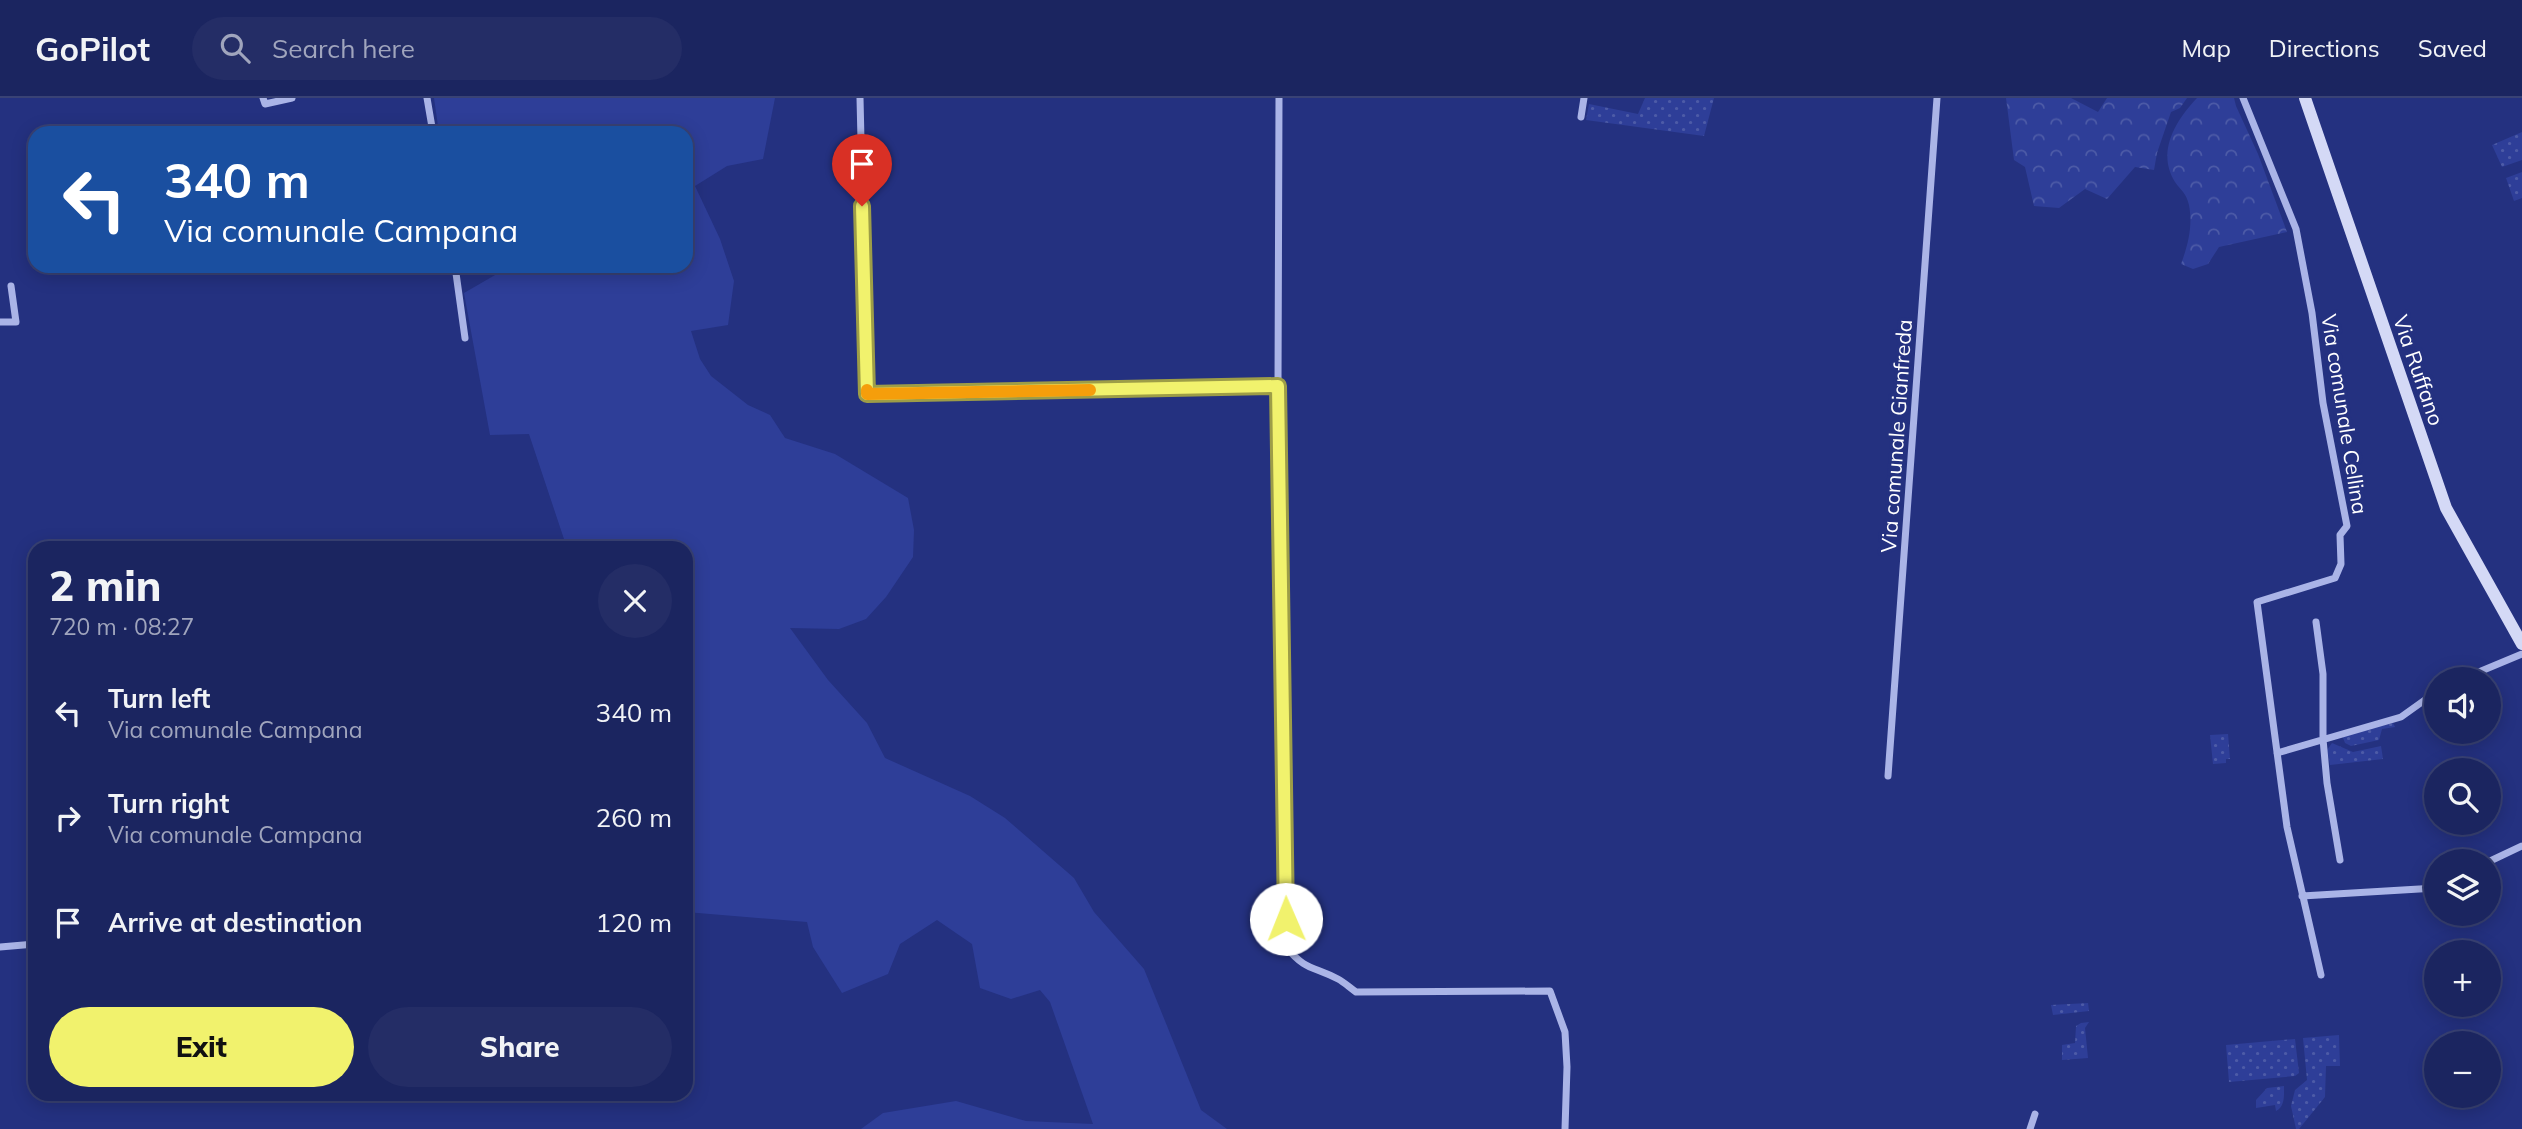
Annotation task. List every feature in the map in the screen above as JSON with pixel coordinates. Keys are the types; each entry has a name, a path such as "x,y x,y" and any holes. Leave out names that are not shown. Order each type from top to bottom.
{"street":[{"path":"264,101 292,98"},
{"path":"428,98 432,126"},
{"path":"860,98 867,394 1278,386"},
{"path":"1279,98 1278,386 1286,947 1299,962 1338,979 1356,992 1550,991 1564,1032 1567,1067 1565,1129"},
{"path":"1580,117 1584,98"},
{"name":"Via comunale Gianfreda","path":"1888,776 1937,98"},
{"name":"Via comunale Cellina","path":"2243,98 2296,229 2312,313 2323,403 2347,526 2340,534 2341,564 2335,578 2257,602 2287,827 2321,975"},
{"name":"Via Ruffano","path":"2305,98 2446,508 2522,644"},
{"path":"456,273 466,338"},
{"path":"0,322 16,322 11,286"},
{"path":"2316,622 2323,674 2323,739 2327,783 2340,860"},
{"path":"2490,667 2522,653"},
{"path":"2277,753 2401,717 2424,701"},
{"path":"2501,856 2522,846"},
{"path":"2302,897 2424,889"},
{"path":"0,947 28,945"},
{"path":"2030,1129 2035,1114"}],"green space":[{"path":"434,98 775,98 763,159 727,166 695,186 720,239 734,281 728,325 691,331 700,359 711,376 748,405 770,415 785,438 835,454 908,498 914,530 913,557 886,597 866,619 839,629 790,628 828,680 867,723 885,758 970,796 1005,818 1074,878 1094,912 1144,969 1201,1110 1227,1129 861,1129 883,1113 956,1101 1026,1121 1093,1124 1050,1002 1040,990 1011,999 980,988 972,944 937,920 900,944 888,974 842,993 813,947 807,922 693,913 693,541 565,541 529,434 490,435 464,293 499,273 693,273 693,126 438,126"},
{"path":"1645,98 1714,98 1704,136 1586,120 1589,104 1638,114"},
{"path":"2006,98 2071,98 2098,112 2107,98 2187,98 2180,108 2171,112 2154,170 2135,167 2107,199 2085,189 2059,208 2034,206 2025,167 2014,160"},
{"path":"2197,98 2234,98 2287,232 2219,247 2208,264 2193,269 2181,264 2189,235 2189,205 2185,194 2175,182 2167,159 2176,126"},
{"path":"2522,132 2522,160 2502,167 2492,145"},
{"path":"2522,172 2522,198 2514,201 2506,178"},
{"path":"2393,723 2395,727 2382,729 2379,740 2351,746 2345,743 2342,735"},
{"path":"2228,734 2230,759 2226,759 2226,763 2213,764 2210,735"},
{"path":"2332,743 2353,752 2381,746 2383,759 2330,765 2327,750"},
{"path":"2088,1003 2089,1011 2053,1015 2051,1005"},
{"path":"2089,1022 2085,1028 2088,1058 2062,1060 2062,1045 2075,1043 2076,1026"},
{"path":"2339,1035 2340,1066 2326,1066 2325,1097 2299,1129 2296,1129 2291,1106 2295,1090 2307,1080 2303,1038"},
{"path":"2295,1039 2299,1073 2295,1076 2229,1082 2226,1045"},
{"path":"2284,1086 2279,1109 2276,1111 2275,1105 2256,1108 2256,1100 2267,1088"}],"slow traffic":[{"path":"867,390 867,394 1090,390"}],"route":[{"path":"862,206 867,394 1278,386 1286,919"}]}
